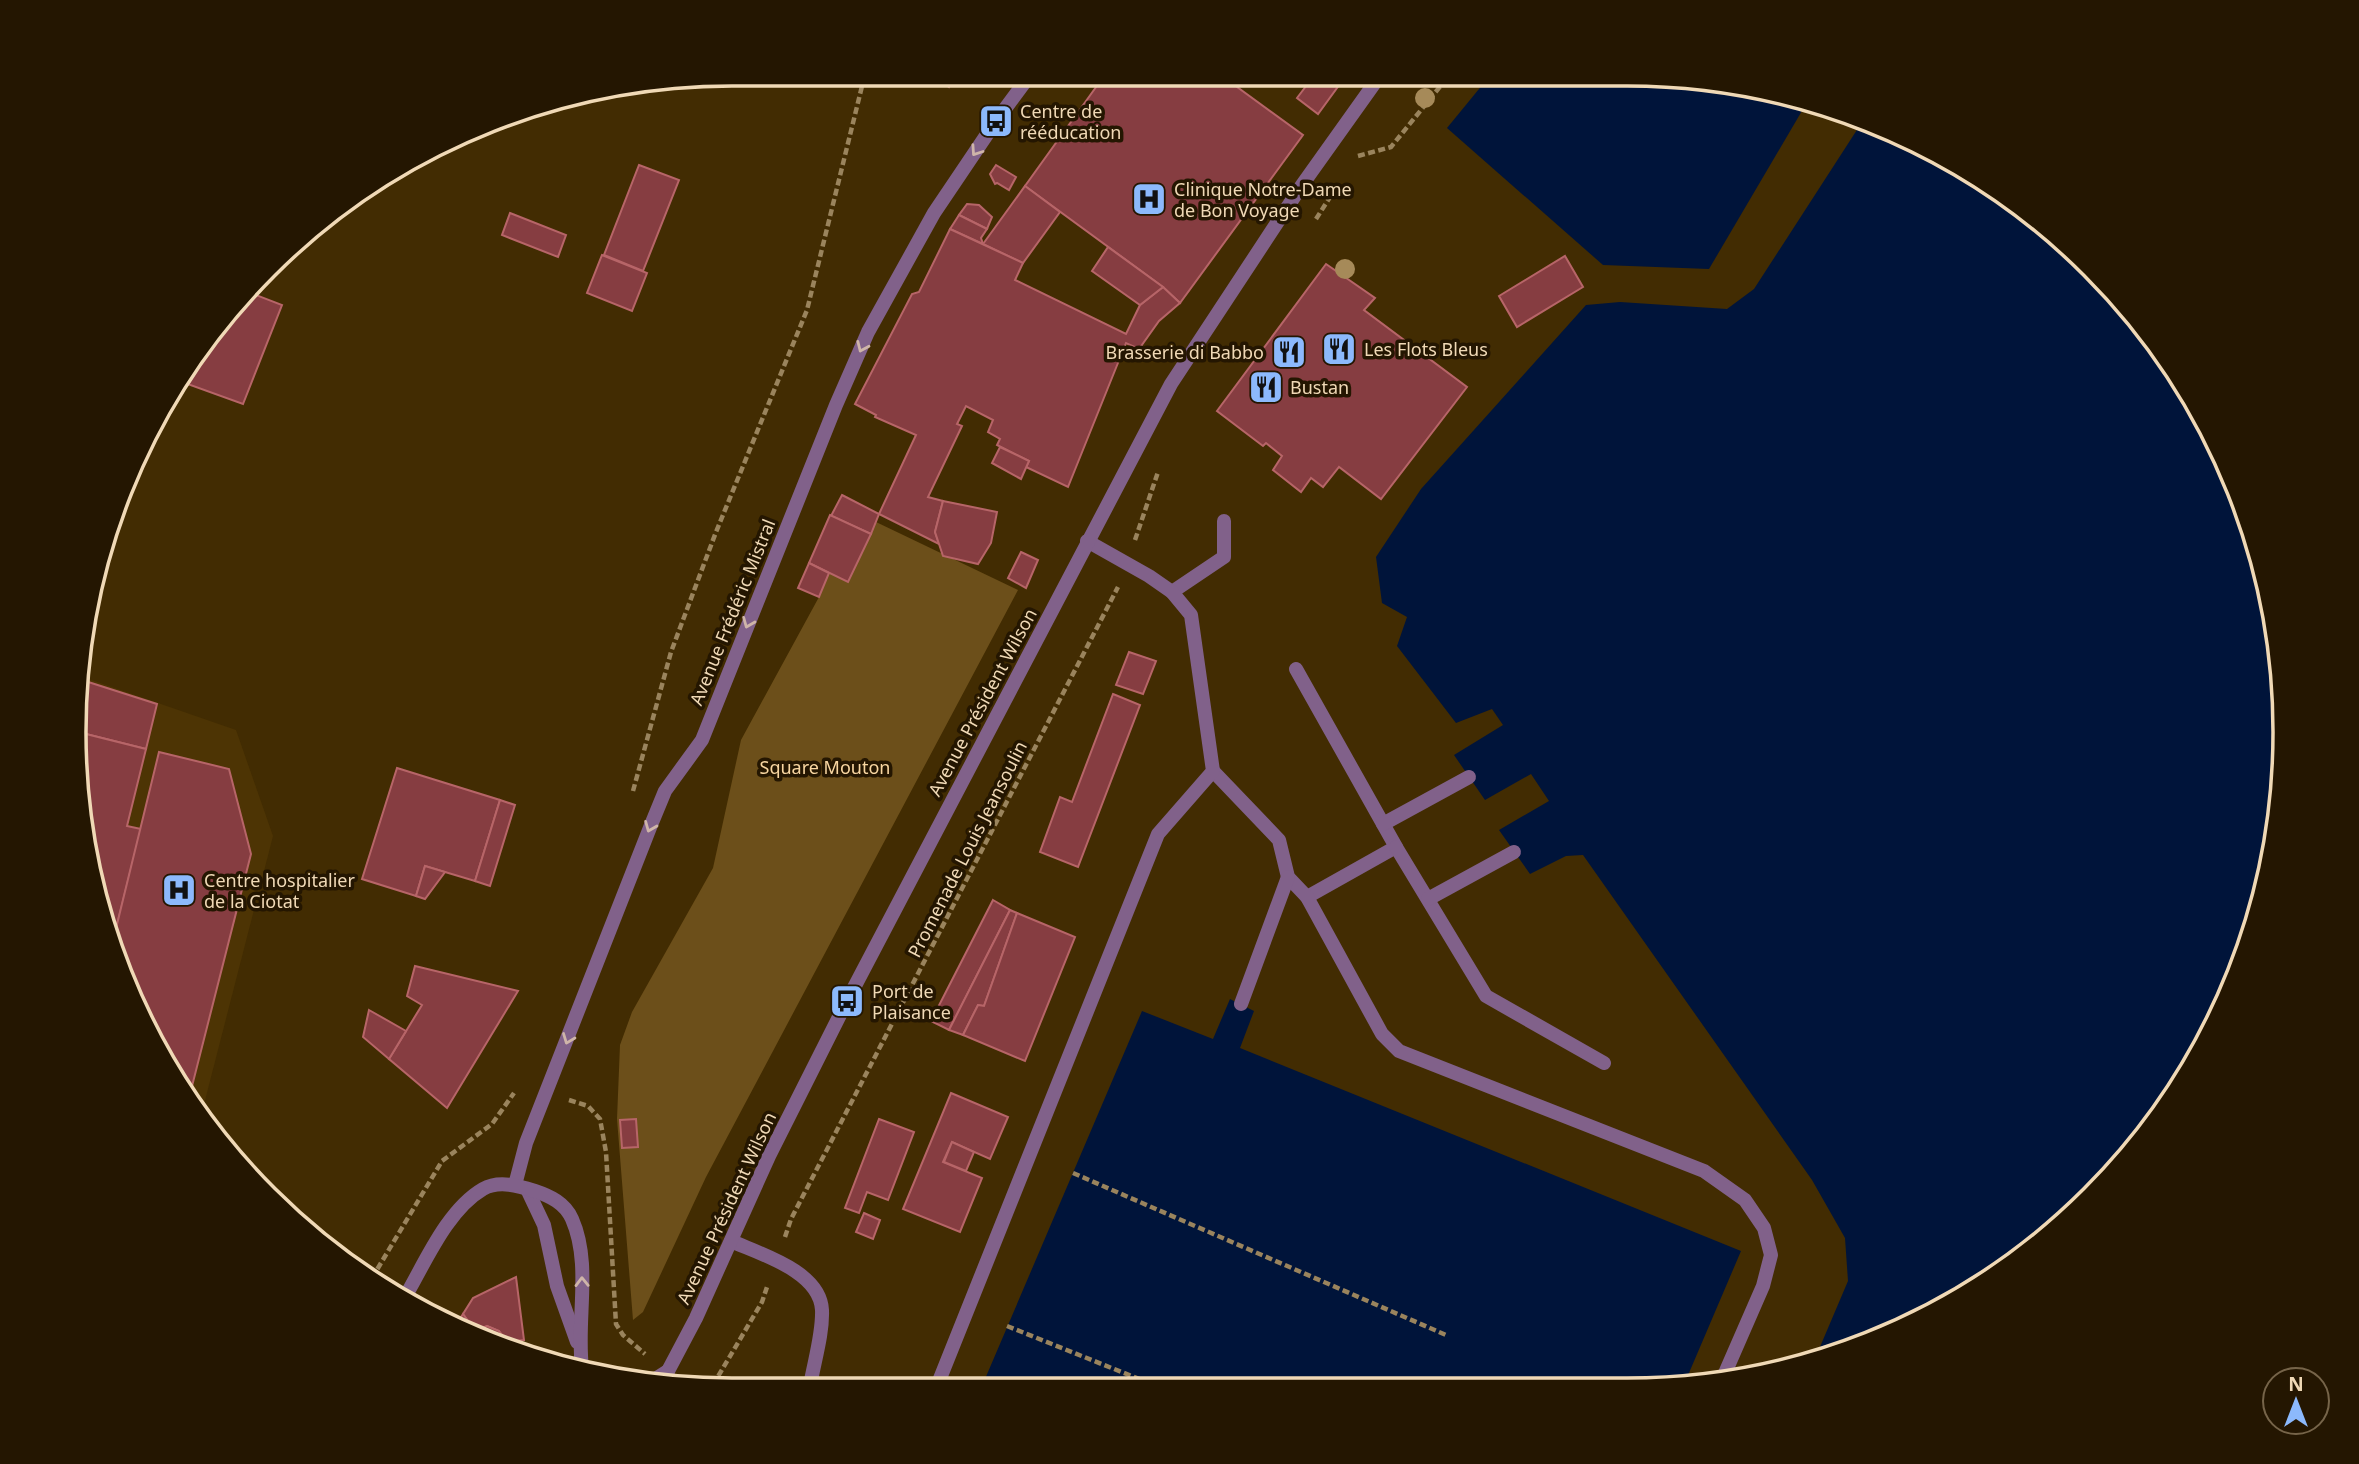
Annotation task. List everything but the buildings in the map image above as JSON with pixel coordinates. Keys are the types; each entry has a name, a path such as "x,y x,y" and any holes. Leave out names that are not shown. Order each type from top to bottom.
{"street":[{"name":"Avenue Frédéric Mistral","path":"521,1187 526,1143 655,814 665,791 702,740 836,405 868,332 934,213 1022,86"},
{"name":"Avenue Président Wilson","path":"668,1375 769,1156 847,1001 1171,384 1302,185 1373,86"},
{"path":"1172,592 1224,557 1224,521"},
{"path":"1087,541 1172,592 1191,615 1213,771 1279,840 1288,877 1307,897 1382,1034 1399,1051 1704,1171 1745,1200 1764,1228 1771,1255 1763,1286 1726,1370"},
{"path":"1296,669 1396,847 1486,996 1604,1063"},
{"path":"940,1378 1158,834 1213,771"},
{"path":"1383,824 1469,777"},
{"path":"1307,897 1396,847"},
{"path":"1428,899 1514,852"},
{"path":"1241,1004 1288,877"},
{"path":"521,1187 544,1225 557,1286 580,1350"},
{"path":"408,1292 453,1216 484,1189 521,1187 551,1196 572,1218 581,1256 581,1360"},
{"path":"731,1241 789,1267 803,1277 819,1298 822,1314 811,1378"}],"path":[{"path":"644,750 671,652 716,532 807,310 862,86"},
{"path":"1351,167 1358,156 1391,147 1441,86"},
{"path":"1313,223 1336,189"},
{"name":"Promenade Louis Jeansoulin","path":"791,1219 1129,566 1139,526 1161,464"},
{"path":"376,1271 442,1161 492,1124 507,1106 520,1083"},
{"path":"546,1093 588,1106 600,1119 606,1152 616,1324 633,1345"},
{"path":"1073,1173 1446,1335"},
{"path":"717,1378 762,1302"},
{"path":"1007,1326 1137,1378"}],"shaded area":[{"name":"Centre hospitalier de la Ciotat","path":"88,679 236,730 273,836 204,1104 152,1018 120,940 108,899 98,858 87,774"}],"green space":[{"name":"Square Mouton","path":"876,522 1018,590 706,1177 643,1312 633,1320 617,1119 620,1045 632,1012 713,868 741,740 819,597 829,573 848,582"}],"water":[{"path":"1481,86 1669,87 1753,98 1802,110 1709,269 1603,265 1447,128"},
{"path":"1858,129 1913,152 1950,172 2020,219 2084,275 2113,306 2164,373 2207,446 2239,524 2251,565 2261,606 2272,690 2272,774 2268,816 2251,899 2239,940 2207,1018 2164,1091 2113,1158 2053,1218 2020,1245 1950,1292 1913,1312 1819,1349 1848,1281 1845,1238 1812,1180 1583,855 1566,856 1530,874 1499,830 1549,801 1531,774 1485,800 1454,755 1503,725 1492,709 1456,723 1397,646 1407,617 1382,603 1376,557 1421,489 1586,305 1620,302 1727,309 1754,289"},
{"path":"1230,999 1254,1011 1240,1048 1741,1251 1688,1375 1627,1378 985,1378 1142,1011 1213,1039"}],"place":[{"name":"Centre de rééducation","path":"996,121"},
{"name":"Clinique Notre-Dame de Bon Voyage","path":"1149,199"},
{"name":"Les Flots Bleus","path":"1339,349"},
{"name":"Brasserie di Babbo","path":"1289,352"},
{"name":"Bustan","path":"1266,387"},
{"name":"Centre hospitalier de la Ciotat","path":"179,890"},
{"name":"Port de Plaisance","path":"847,1001"}]}
